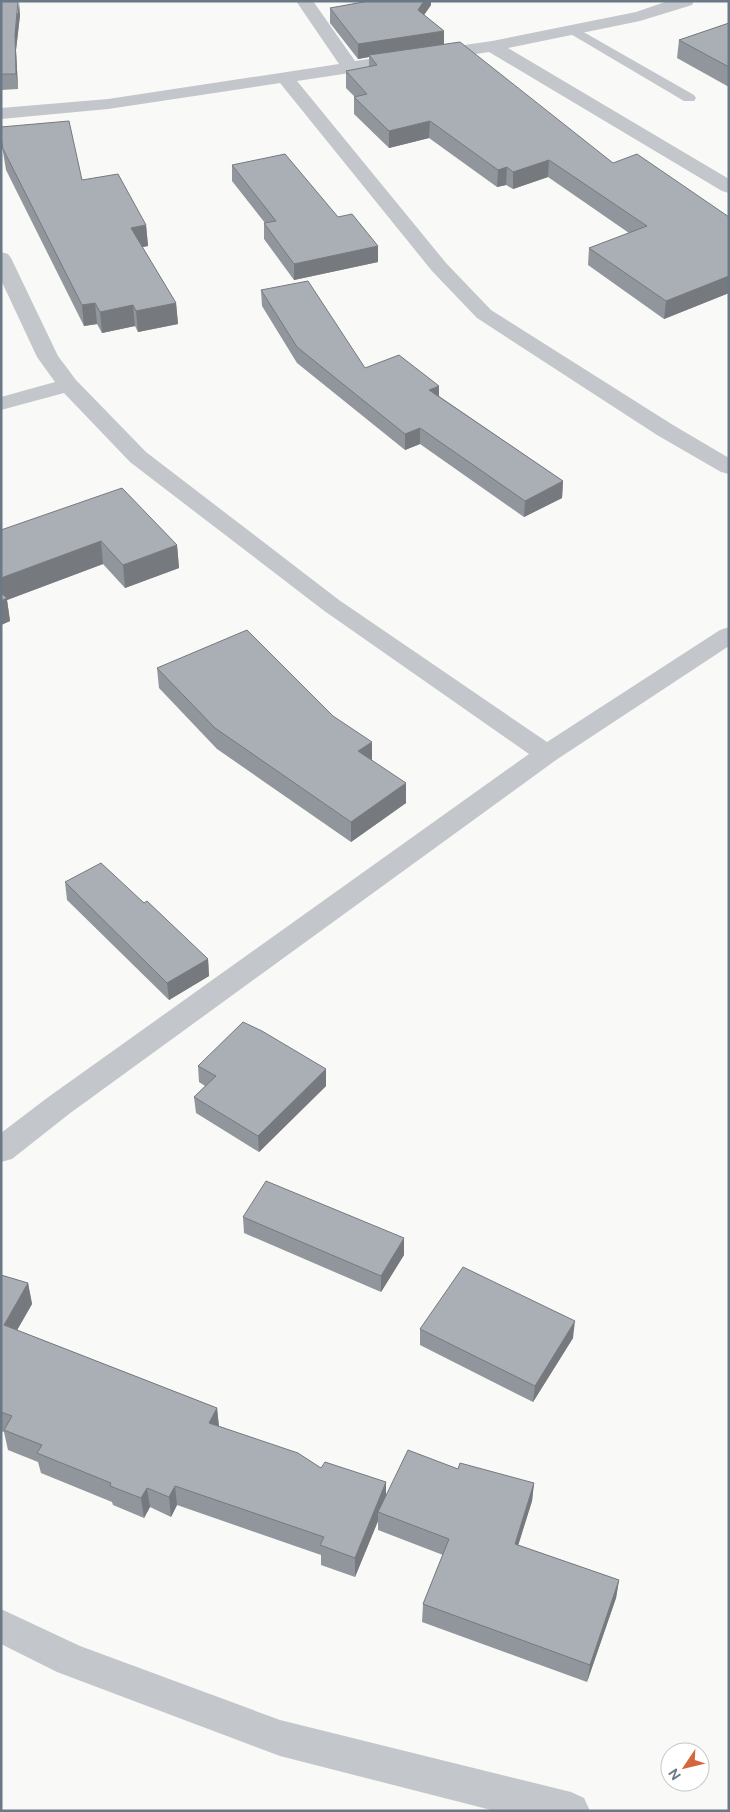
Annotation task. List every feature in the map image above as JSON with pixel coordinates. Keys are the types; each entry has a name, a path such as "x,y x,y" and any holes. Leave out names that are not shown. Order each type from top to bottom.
{"street":[{"path":"304,1 351,68"},
{"path":"1,114 108,104 492,46 640,16 686,1"},
{"path":"492,46 729,187"},
{"path":"284,77 439,267 484,314 666,430 729,467"},
{"path":"1,258 48,357 68,385 138,457 331,605 547,754"},
{"path":"1,404 68,385"},
{"path":"1,1150 58,1106 547,754 729,636"},
{"path":"1,1626 70,1660 280,1738 571,1811"}],"lane":[{"path":"573,30 689,98"}],"building":[{"path":"1,1 18,1 15,35 16,74 1,74"},
{"path":"369,1 424,1 418,10 444,31 358,44 330,8"},
{"path":"729,23 729,67 679,40"},
{"path":"460,42 613,163 637,154 729,217 729,276 666,301 589,248 647,226 549,160 513,172 507,167 498,170 430,121 389,131 354,97 367,94 346,71 377,65 369,55"},
{"path":"69,121 82,180 118,174 146,225 131,228 176,303 136,311 133,305 100,312 95,303 82,305 3,149 1,137 1,127"},
{"path":"285,154 338,217 352,214 378,246 294,264 264,223 276,221 232,165"},
{"path":"308,281 365,368 399,355 439,386 429,390 563,481 525,501 420,428 405,434 297,347 261,290"},
{"path":"122,488 177,545 123,565 101,541 1,578 1,530"},
{"path":"1,593 7,598 1,601"},
{"path":"247,630 333,716 372,742 358,751 406,783 351,822 215,728 157,668"},
{"path":"101,863 144,903 147,901 208,959 167,983 65,882"},
{"path":"243,1022 262,1031 326,1069 258,1136 194,1097 216,1076 198,1066"},
{"path":"266,1181 404,1238 381,1276 243,1217"},
{"path":"463,1267 575,1321 535,1386 420,1329"},
{"path":"1,1275 28,1283 4,1325 217,1408 209,1423 298,1453 321,1468 325,1462 386,1482 355,1558 320,1545 324,1537 175,1486 169,1497 147,1488 141,1498 110,1486 111,1483 37,1453 42,1445 4,1430 12,1416 1,1412"},
{"path":"408,1450 458,1469 460,1463 534,1483 515,1544 619,1580 590,1665 423,1604 449,1539 378,1512"}]}
